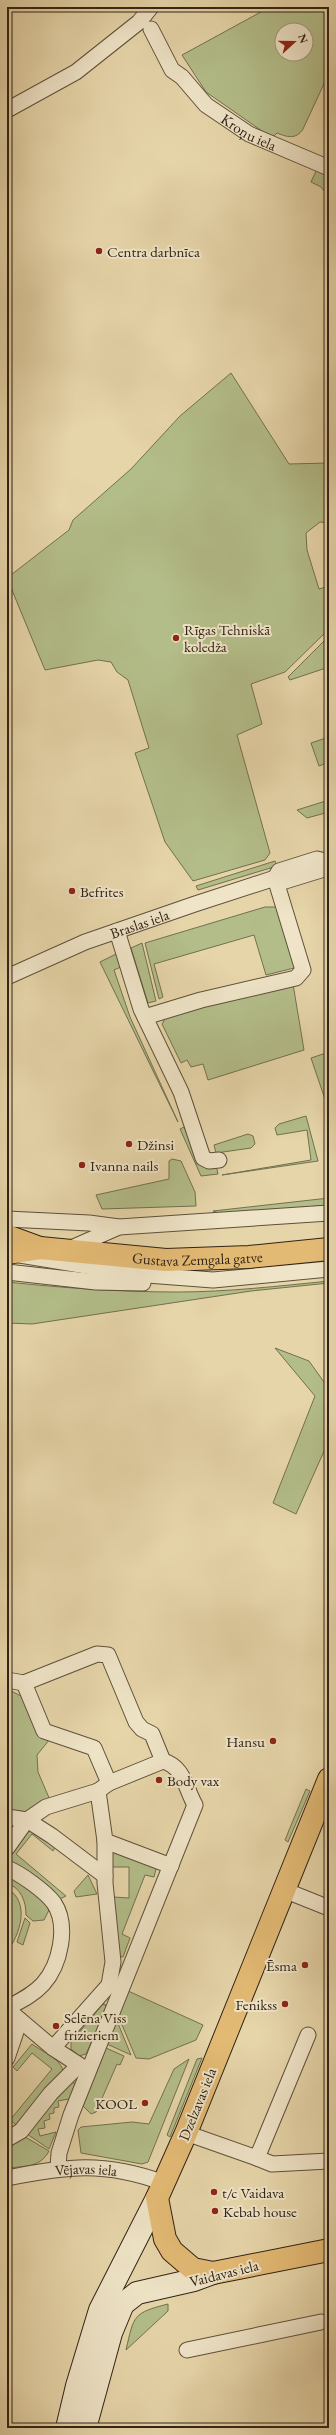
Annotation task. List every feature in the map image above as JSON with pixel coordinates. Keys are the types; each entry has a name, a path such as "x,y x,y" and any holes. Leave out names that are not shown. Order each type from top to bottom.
{"main road":[{"name":"Gustava Zemgala gatve","path":"8,1254 40,1248 166,1260 192,1260 329,1248"},
{"name":"Dzelzavas iela","path":"67,2428 77,2386 100,2310 160,2190 186,2133 329,1779"},
{"path":"160,2190 160,2225 172,2251 193,2268 213,2273"},
{"name":"Vaidavas iela","path":"85,2428 111,2333 123,2304 137,2293 194,2280 213,2273 329,2250"}],"street":[{"path":"7,110 76,72 145,26 151,7"},
{"name":"Kroņu iela","path":"145,26 163,37 179,65 182,77 206,105 249,134 329,168"},
{"name":"Braslas iela","path":"7,977 85,942 275,878 279,871 318,859 328,862"},
{"path":"145,1017 202,1000 296,978 299,975 303,970 275,878"},
{"path":"117,931 145,1017 181,1092 203,1158 208,1161 219,1160"},
{"name":"Gustava Zemgala gatve","path":"7,1219 89,1223 119,1227 329,1213"},
{"name":"Gustava Zemgala gatve","path":"65,1251 119,1227"},
{"name":"Gustava Zemgala gatve","path":"8,1254 134,1274 213,1280 329,1269"},
{"path":"7,1680 24,1683 97,1654 108,1655 136,1722 142,1729 152,1734 163,1761"},
{"path":"24,1683 44,1731 94,1748 104,1787 105,1876 114,1988 54,2048"},
{"path":"7,1848 27,1820 46,1807 104,1787 163,1761 173,1764 182,1774 186,1789 195,1805 171,1866 114,1988 83,2068 64,2136 58,2168"},
{"path":"7,1817 27,1820 52,1836 105,1876"},
{"path":"105,1842 171,1866"},
{"path":"7,1868 35,1886 54,1904 62,1930 55,1966 43,1984 27,1998 7,2008 54,2048 83,2068"},
{"path":"284,1890 329,1908"},
{"path":"7,2058 14,2043 20,2020"},
{"path":"257,2158 308,2035"},
{"path":"7,2140 21,2131 51,2093 83,2068"},
{"path":"186,2133 272,2164 329,2161"},
{"name":"Vējavas iela","path":"7,2178 58,2168 106,2168 145,2176 160,2190"},
{"path":"187,2350 321,2322"}],"green space":[{"path":"270,7 329,7 329,55 324,66 329,68 329,73 303,129 297,135 291,137 277,133 272,138 206,92 182,55"},
{"path":"317,169 329,175 328,196 321,187 311,182"},
{"name":"Rīgas Tehniskā koledža","path":"231,373 289,464 329,463 329,523 320,522 306,533 307,550 319,589 329,586 329,629 285,672 251,684 262,724 237,735 270,853 265,860 193,881 165,842 135,753 149,748 128,680 117,672 111,662 98,660 45,670 7,578 69,530 73,520 131,469 180,416"},
{"path":"329,636 329,667 290,680 288,677"},
{"path":"329,737 329,762 319,766 311,743"},
{"path":"329,800 329,812 307,818 297,810"},
{"path":"275,861 277,866 198,890 196,886"},
{"path":"265,907 280,907 298,967 266,975 254,935 154,964 163,997 159,999 145,943"},
{"path":"142,943 156,1001 148,1003 131,948"},
{"path":"118,953 123,966 114,970 130,1017 178,1122 100,962"},
{"path":"293,984 304,1050 208,1080 203,1064 191,1067 187,1060 181,1063 162,1024 166,1017"},
{"path":"329,1052 329,1104 327,1105 311,1058"},
{"path":"306,1116 318,1161 222,1175 311,1160 307,1130 277,1135 275,1128 279,1124"},
{"path":"184,1127 201,1166 216,1165 218,1174 201,1176 180,1129"},
{"path":"248,1134 253,1136 255,1144 251,1148 216,1153 214,1145"},
{"path":"172,1159 181,1161 195,1192 196,1206 102,1209 96,1195 169,1179 169,1161"},
{"path":"329,1198 329,1205 222,1214 213,1211"},
{"path":"329,1281 329,1283 251,1291 32,1324 7,1323 7,1282 92,1289 196,1292 272,1287"},
{"path":"275,1348 309,1361 329,1389 329,1440 296,1514 273,1503 315,1396"},
{"path":"7,1689 25,1698 50,1739 37,1755 38,1772 50,1800 22,1817 7,1814"},
{"path":"306,1789 310,1791 288,1842 285,1840"},
{"path":"27,1828 55,1847 53,1851 32,1834 16,1854 66,1896 56,1901 7,1866 7,1851"},
{"path":"117,1851 151,1863 156,1869 154,1877 145,1875 122,1934 130,1938 123,1957 118,1956 113,1897 129,1898 129,1867 111,1867 112,1853"},
{"path":"7,1874 51,1906 44,1920 33,1921 26,1915 24,1900 16,1888 7,1883"},
{"path":"88,1875 97,1894 76,1897 74,1891"},
{"path":"7,1888 14,1894 19,1902 21,1919 16,1937 7,1952"},
{"path":"25,1918 30,1923 23,1945 17,1942"},
{"path":"126,1990 203,2025 196,2040 149,2059 136,2058 117,2013"},
{"path":"105,2004 106,2009 86,2054 79,2056 71,2049 71,2042 102,2005"},
{"path":"115,2020 117,2021 131,2055 107,2044"},
{"path":"32,2044 56,2060 60,2064 63,2073 19,2127 10,2120 52,2069 32,2053 17,2071 13,2067"},
{"path":"106,2048 124,2056 120,2065 117,2064 96,2112 91,2114 83,2106"},
{"path":"202,2058 170,2137 167,2135 197,2059"},
{"path":"189,2059 148,2162 142,2164 81,2153 78,2130 81,2127 132,2122 149,2124 174,2069"},
{"path":"72,2080 76,2086 69,2099 58,2101 59,2107 54,2108 54,2113 49,2114 50,2119 44,2121 45,2128 38,2129 40,2136 56,2132 49,2149 24,2132"},
{"path":"22,2135 49,2151 41,2161 37,2163 7,2168 7,2144"},
{"path":"168,2304 168,2311 126,2350 131,2329 137,2317 141,2313 148,2310"}],"place":[{"name":"Centra darbnīca","path":"99,251"},
{"name":"Rīgas Tehniskā koledža","path":"176,638"},
{"name":"Befrites","path":"72,891"},
{"name":"Džinsi","path":"129,1144"},
{"name":"Ivanna nails","path":"82,1165"},
{"name":"Hansu","path":"273,1741"},
{"name":"Body vax","path":"159,1780"},
{"name":"Ēsma","path":"305,1965"},
{"name":"Fenikss","path":"285,2004"},
{"name":"Selēna Viss frizieriem","path":"56,2026"},
{"name":"KOOL","path":"145,2103"},
{"name":"t/c Vaidava","path":"214,2192"},
{"name":"Kebab house","path":"215,2211"}]}
